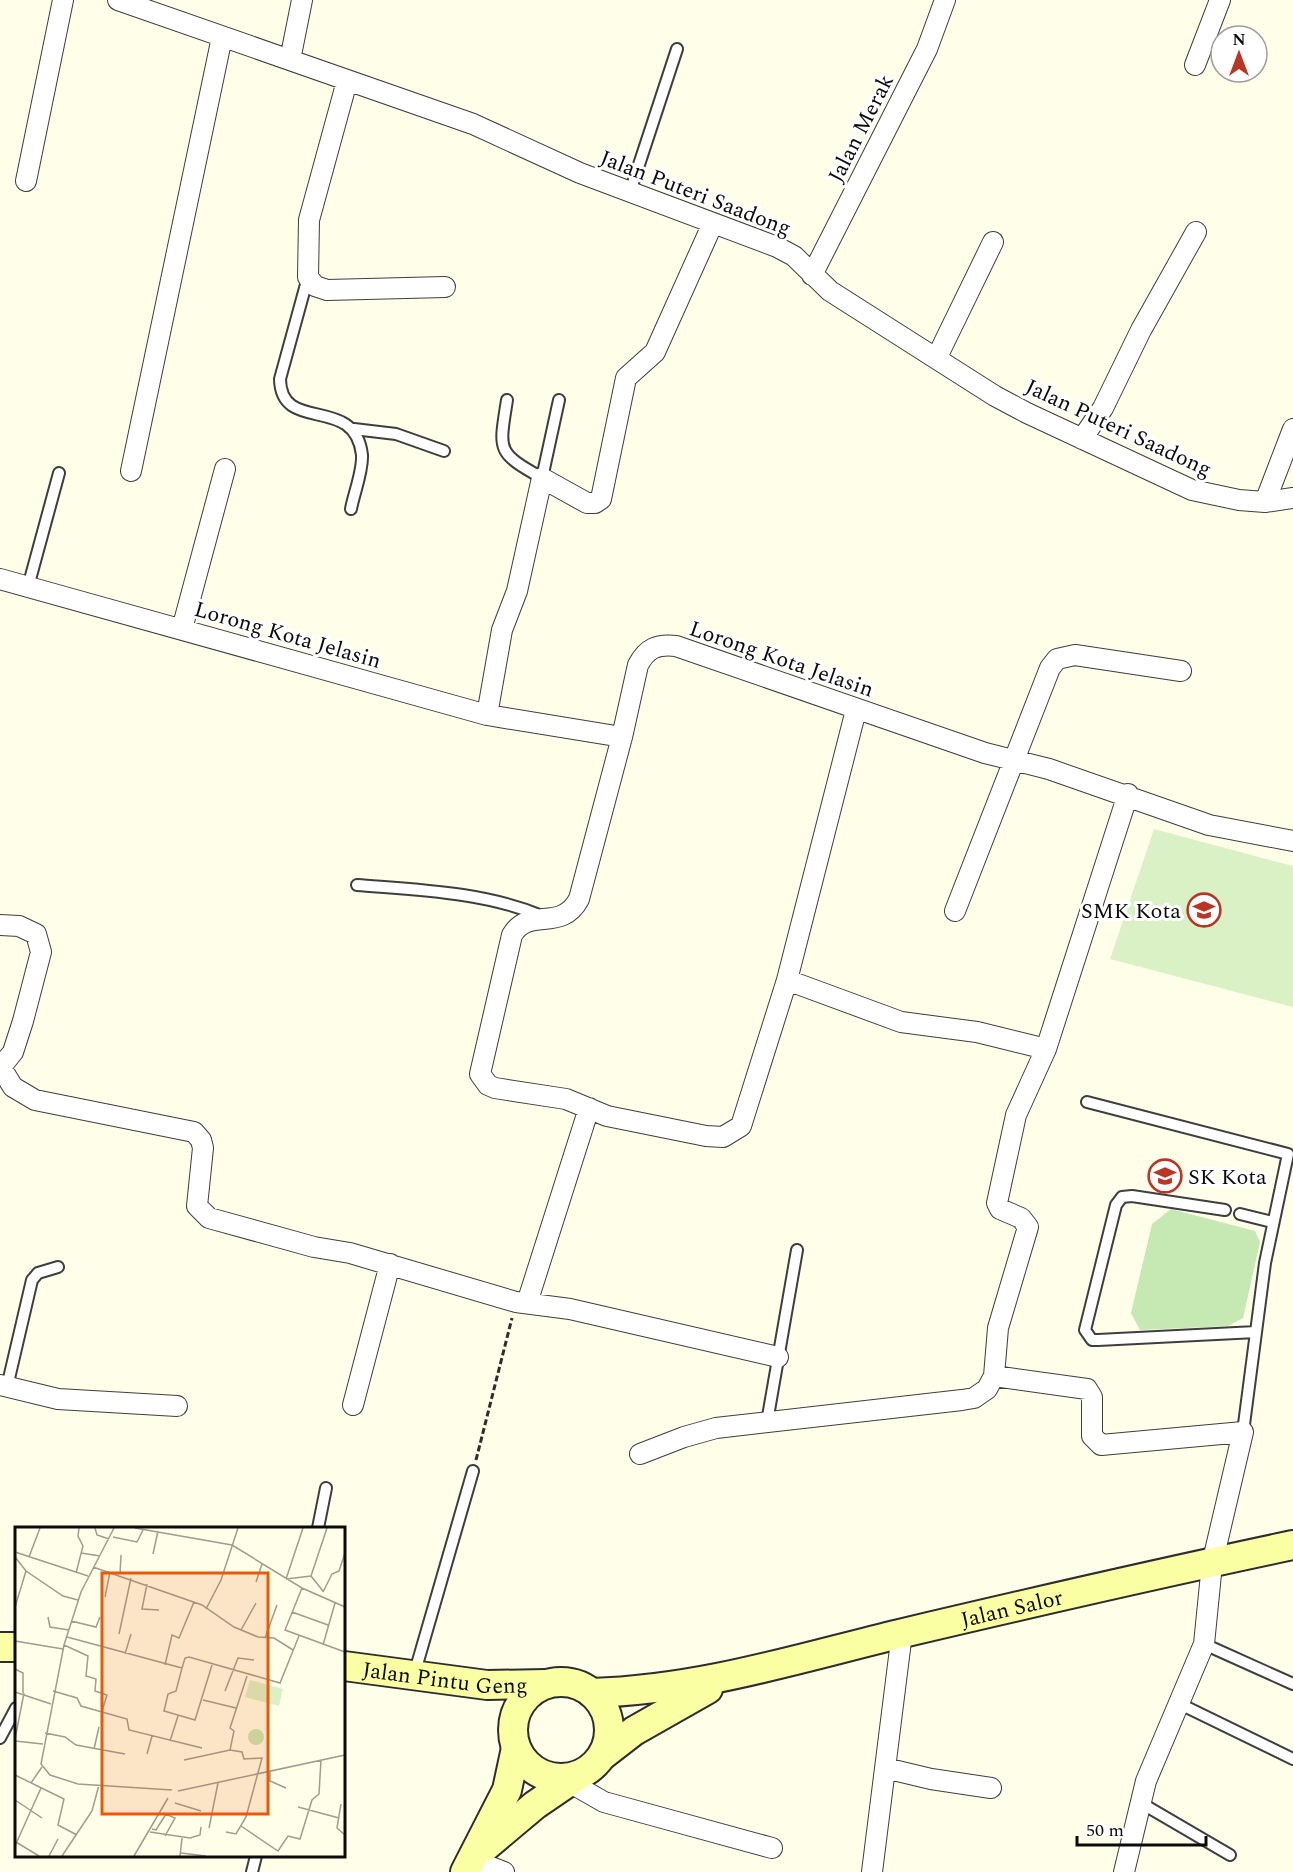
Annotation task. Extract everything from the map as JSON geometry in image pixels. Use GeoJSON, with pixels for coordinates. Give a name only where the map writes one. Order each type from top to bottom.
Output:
{"type":"FeatureCollection","features":[{"type":"Feature","properties":{"kind":"main road","name":"Jalan Salor"},"geometry":{"type":"LineString","coordinates":[[592,1693],[666,1688],[731,1677],[902,1633],[1212,1564],[1291,1543]]}},
{"type":"Feature","properties":{"kind":"main road","name":"Jalan Pintu Geng"},"geometry":{"type":"LineString","coordinates":[[345,1666],[450,1682],[498,1686],[546,1684]]}},
{"type":"Feature","properties":{"kind":"main road","name":"Jalan Salor"},"geometry":{"type":"LineString","coordinates":[[603,1755],[634,1731],[731,1677]]}},
{"type":"Feature","properties":{"kind":"main road"},"geometry":{"type":"LineString","coordinates":[[450,1682],[514,1717]]}},
{"type":"Feature","properties":{"kind":"main road"},"geometry":{"type":"LineString","coordinates":[[471,1862],[535,1805],[593,1767],[603,1755],[608,1742],[608,1715],[592,1693],[578,1685],[562,1682],[546,1684],[532,1691],[521,1703],[514,1717],[513,1733],[516,1748],[524,1761],[536,1771],[550,1777],[575,1778]]}},
{"type":"Feature","properties":{"kind":"main road"},"geometry":{"type":"LineString","coordinates":[[471,1862],[507,1790],[516,1748]]}},
{"type":"Feature","properties":{"kind":"street"},"geometry":{"type":"LineString","coordinates":[[26,181],[63,0]]}},
{"type":"Feature","properties":{"kind":"street","name":"Jalan Puteri Saadong"},"geometry":{"type":"LineString","coordinates":[[117,0],[141,3],[222,37],[473,124],[630,192],[777,247],[794,256],[830,291],[995,396],[1192,490],[1216,497],[1265,502],[1293,498]]}},
{"type":"Feature","properties":{"kind":"street"},"geometry":{"type":"LineString","coordinates":[[290,60],[302,0]]}},
{"type":"Feature","properties":{"kind":"street","name":"Jalan Merak"},"geometry":{"type":"LineString","coordinates":[[812,275],[927,49],[945,0]]}},
{"type":"Feature","properties":{"kind":"street"},"geometry":{"type":"LineString","coordinates":[[1195,65],[1220,0]]}},
{"type":"Feature","properties":{"kind":"street"},"geometry":{"type":"LineString","coordinates":[[131,471],[222,37]]}},
{"type":"Feature","properties":{"kind":"street"},"geometry":{"type":"LineString","coordinates":[[347,81],[309,220],[308,277],[315,286],[327,290],[445,287]]}},
{"type":"Feature","properties":{"kind":"street"},"geometry":{"type":"LineString","coordinates":[[488,715],[502,630],[517,591],[542,478],[587,503],[595,503],[601,499],[626,378],[656,352],[712,223]]}},
{"type":"Feature","properties":{"kind":"street"},"geometry":{"type":"LineString","coordinates":[[1082,439],[1103,408],[1141,330],[1197,232]]}},
{"type":"Feature","properties":{"kind":"street"},"geometry":{"type":"LineString","coordinates":[[937,357],[993,242]]}},
{"type":"Feature","properties":{"kind":"street"},"geometry":{"type":"LineString","coordinates":[[1265,502],[1293,429]]}},
{"type":"Feature","properties":{"kind":"street"},"geometry":{"type":"LineString","coordinates":[[182,629],[225,469]]}},
{"type":"Feature","properties":{"kind":"street","name":"Lorong Kota Jelasin"},"geometry":{"type":"LineString","coordinates":[[0,579],[488,715],[622,737],[638,665],[644,654],[652,647],[676,646],[856,710],[1128,794],[1209,825],[1293,841]]}},
{"type":"Feature","properties":{"kind":"street"},"geometry":{"type":"LineString","coordinates":[[955,911],[1050,668],[1057,659],[1076,655],[1181,671]]}},
{"type":"Feature","properties":{"kind":"street"},"geometry":{"type":"LineString","coordinates":[[622,737],[579,900],[568,915],[528,921],[518,926],[513,935],[480,1074],[488,1085],[495,1088],[566,1099],[607,1116],[706,1136],[723,1137],[733,1133],[741,1126],[787,980],[856,710]]}},
{"type":"Feature","properties":{"kind":"street"},"geometry":{"type":"LineString","coordinates":[[640,1455],[684,1437],[716,1428],[821,1418],[905,1405],[974,1398],[987,1389],[994,1376],[998,1328],[1028,1227],[1022,1218],[1000,1209],[997,1198],[1016,1115],[1046,1048],[1128,794]]}},
{"type":"Feature","properties":{"kind":"street"},"geometry":{"type":"LineString","coordinates":[[0,925],[30,929],[36,934],[41,952],[13,1052],[1,1067],[13,1087],[35,1100],[194,1132],[201,1140],[203,1148],[197,1206],[209,1218],[314,1247],[350,1253],[522,1303],[570,1309],[778,1357]]}},
{"type":"Feature","properties":{"kind":"street"},"geometry":{"type":"LineString","coordinates":[[787,980],[901,1022],[977,1032],[1046,1048]]}},
{"type":"Feature","properties":{"kind":"street"},"geometry":{"type":"LineString","coordinates":[[522,1303],[589,1108]]}},
{"type":"Feature","properties":{"kind":"street"},"geometry":{"type":"LineString","coordinates":[[353,1404],[390,1264]]}},
{"type":"Feature","properties":{"kind":"street"},"geometry":{"type":"LineString","coordinates":[[994,1376],[1086,1389],[1092,1396],[1092,1436],[1101,1445],[1243,1432],[1212,1564],[1204,1644],[1146,1781],[1124,1872]]}},
{"type":"Feature","properties":{"kind":"street"},"geometry":{"type":"LineString","coordinates":[[3,1386],[58,1399],[177,1406]]}},
{"type":"Feature","properties":{"kind":"street"},"geometry":{"type":"LineString","coordinates":[[872,1872],[902,1633]]}},
{"type":"Feature","properties":{"kind":"street"},"geometry":{"type":"LineString","coordinates":[[885,1768],[931,1779],[991,1788]]}},
{"type":"Feature","properties":{"kind":"street"},"geometry":{"type":"LineString","coordinates":[[575,1778],[604,1802],[772,1848]]}},
{"type":"Feature","properties":{"kind":"street"},"geometry":{"type":"LineString","coordinates":[[471,1862],[501,1871]]}},
{"type":"Feature","properties":{"kind":"lane"},"geometry":{"type":"LineString","coordinates":[[630,192],[677,49]]}},
{"type":"Feature","properties":{"kind":"lane"},"geometry":{"type":"LineString","coordinates":[[308,277],[280,379],[280,390],[294,407],[344,421],[354,429],[396,434],[444,451]]}},
{"type":"Feature","properties":{"kind":"lane"},"geometry":{"type":"LineString","coordinates":[[507,400],[501,443],[506,455],[542,478],[559,400]]}},
{"type":"Feature","properties":{"kind":"lane"},"geometry":{"type":"LineString","coordinates":[[351,509],[362,458],[354,429]]}},
{"type":"Feature","properties":{"kind":"lane"},"geometry":{"type":"LineString","coordinates":[[28,588],[59,472]]}},
{"type":"Feature","properties":{"kind":"lane"},"geometry":{"type":"LineString","coordinates":[[357,885],[436,891],[517,906],[549,919]]}},
{"type":"Feature","properties":{"kind":"lane"},"geometry":{"type":"LineString","coordinates":[[1087,1102],[1288,1154],[1272,1222],[1243,1432]]}},
{"type":"Feature","properties":{"kind":"lane"},"geometry":{"type":"LineString","coordinates":[[1226,1210],[1132,1196],[1122,1197],[1116,1205],[1085,1330],[1092,1340],[1256,1332]]}},
{"type":"Feature","properties":{"kind":"lane"},"geometry":{"type":"LineString","coordinates":[[1240,1214],[1272,1222]]}},
{"type":"Feature","properties":{"kind":"lane"},"geometry":{"type":"LineString","coordinates":[[767,1422],[797,1250]]}},
{"type":"Feature","properties":{"kind":"lane"},"geometry":{"type":"LineString","coordinates":[[3,1386],[32,1280],[38,1272],[58,1267]]}},
{"type":"Feature","properties":{"kind":"lane"},"geometry":{"type":"LineString","coordinates":[[414,1676],[473,1471]]}},
{"type":"Feature","properties":{"kind":"lane"},"geometry":{"type":"LineString","coordinates":[[318,1527],[326,1488]]}},
{"type":"Feature","properties":{"kind":"lane"},"geometry":{"type":"LineString","coordinates":[[1204,1644],[1293,1684]]}},
{"type":"Feature","properties":{"kind":"lane"},"geometry":{"type":"LineString","coordinates":[[1178,1703],[1293,1759]]}},
{"type":"Feature","properties":{"kind":"lane"},"geometry":{"type":"LineString","coordinates":[[0,1738],[15,1710]]}},
{"type":"Feature","properties":{"kind":"lane"},"geometry":{"type":"LineString","coordinates":[[1141,1803],[1230,1855]]}},
{"type":"Feature","properties":{"kind":"lane"},"geometry":{"type":"LineString","coordinates":[[252,1872],[256,1857]]}},
{"type":"Feature","properties":{"kind":"path"},"geometry":{"type":"LineString","coordinates":[[473,1471],[522,1303]]}},
{"type":"Feature","properties":{"kind":"green space","name":"SMK Kota"},"geometry":{"type":"Polygon","coordinates":[[[1154,829],[1293,866],[1293,1007],[1110,959],[1154,829]]]}},
{"type":"Feature","properties":{"kind":"green space"},"geometry":{"type":"Polygon","coordinates":[[[1171,1209],[1255,1231],[1260,1242],[1243,1318],[1228,1326],[1140,1330],[1131,1313],[1152,1224],[1171,1209]]]}},
{"type":"Feature","properties":{"kind":"place","name":"SMK Kota"},"geometry":{"type":"Point","coordinates":[1204,910]}},
{"type":"Feature","properties":{"kind":"place","name":"SK Kota"},"geometry":{"type":"Point","coordinates":[1165,1176]}}]}
